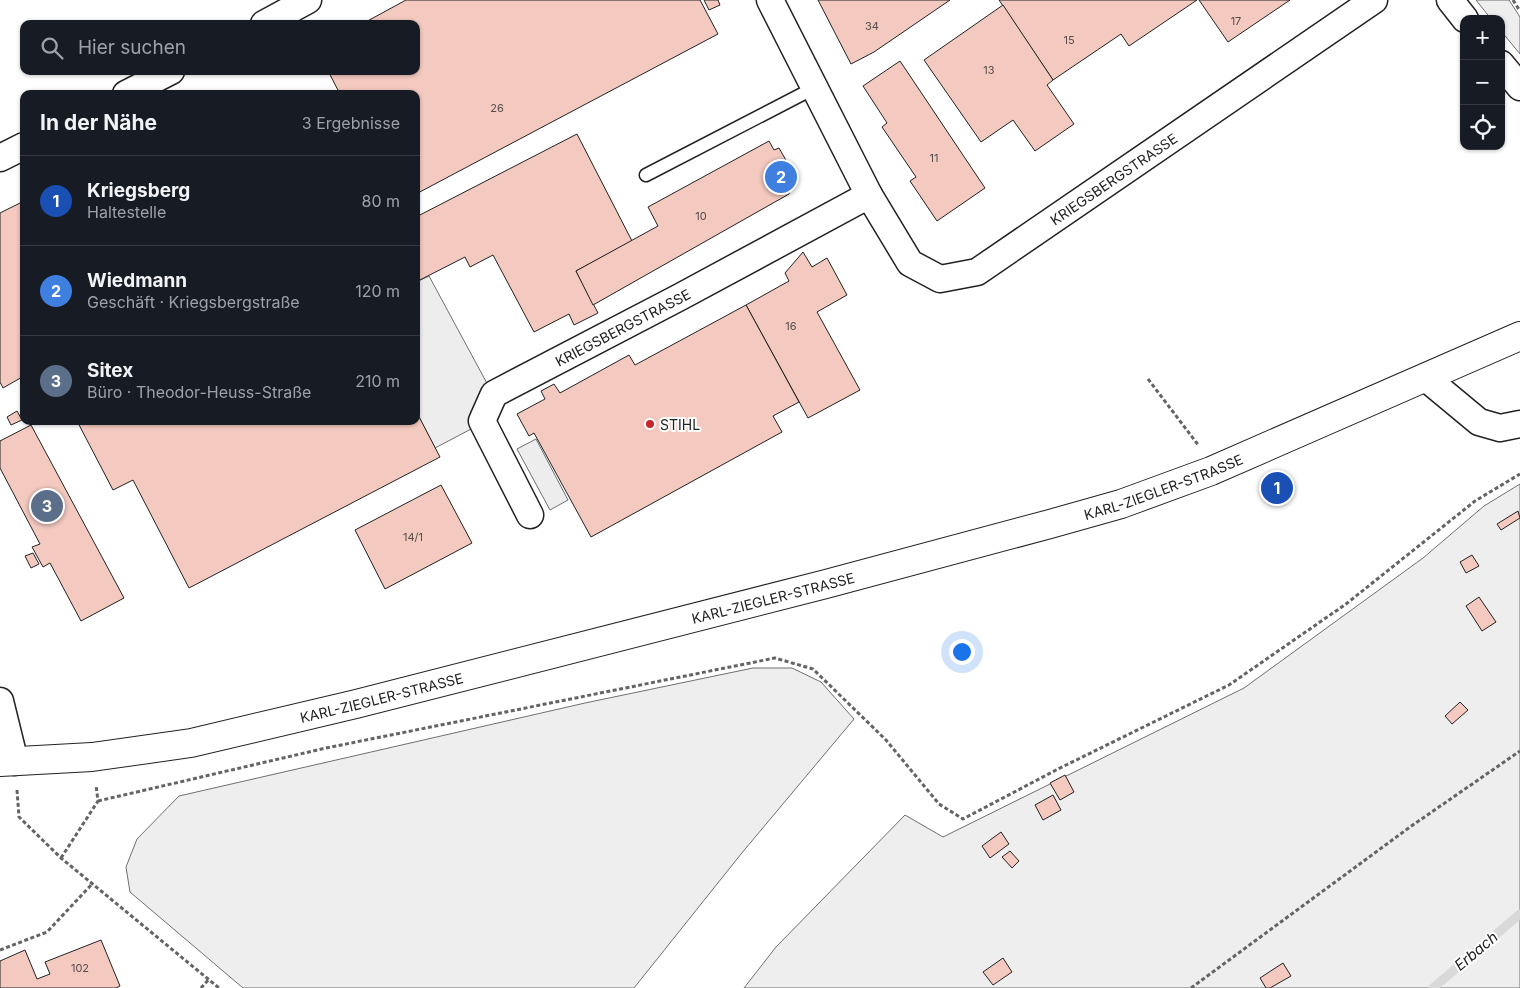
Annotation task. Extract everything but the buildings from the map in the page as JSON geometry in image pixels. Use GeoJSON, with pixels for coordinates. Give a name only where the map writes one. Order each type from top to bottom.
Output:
{"type":"FeatureCollection","features":[{"type":"Feature","properties":{"kind":"street"},"geometry":{"type":"LineString","coordinates":[[271,20],[308,0]]}},
{"type":"Feature","properties":{"kind":"street","name":"KRIEGSBERGSTRASSE"},"geometry":{"type":"LineString","coordinates":[[770,0],[816,87],[869,195],[910,263],[940,279],[977,272],[1374,0]]}},
{"type":"Feature","properties":{"kind":"street"},"geometry":{"type":"LineString","coordinates":[[1450,0],[1462,15]]}},
{"type":"Feature","properties":{"kind":"street"},"geometry":{"type":"LineString","coordinates":[[1505,69],[1520,87]]}},
{"type":"Feature","properties":{"kind":"street"},"geometry":{"type":"LineString","coordinates":[[134,90],[162,75]]}},
{"type":"Feature","properties":{"kind":"street"},"geometry":{"type":"LineString","coordinates":[[0,158],[20,148]]}},
{"type":"Feature","properties":{"kind":"street","name":"KRIEGSBERGSTRASSE"},"geometry":{"type":"LineString","coordinates":[[530,515],[482,421],[494,394],[680,297],[869,195]]}},
{"type":"Feature","properties":{"kind":"street","name":"KARL-ZIEGLER-STRASSE"},"geometry":{"type":"LineString","coordinates":[[7,762],[92,757],[191,743],[356,704],[1041,527],[1121,504],[1210,471],[1520,336]]}},
{"type":"Feature","properties":{"kind":"street"},"geometry":{"type":"LineString","coordinates":[[1426,378],[1479,422],[1500,428],[1520,424]]}},
{"type":"Feature","properties":{"kind":"street"},"geometry":{"type":"LineString","coordinates":[[0,701],[7,762]]}},
{"type":"Feature","properties":{"kind":"lane"},"geometry":{"type":"LineString","coordinates":[[646,175],[816,87]]}},
{"type":"Feature","properties":{"kind":"path"},"geometry":{"type":"LineString","coordinates":[[1513,0],[1520,11]]}},
{"type":"Feature","properties":{"kind":"path"},"geometry":{"type":"LineString","coordinates":[[1148,379],[1199,446],[1210,471]]}},
{"type":"Feature","properties":{"kind":"path"},"geometry":{"type":"LineString","coordinates":[[61,858],[98,801],[326,748],[775,658],[813,669],[886,740],[939,804],[963,819],[1058,768],[1229,684],[1346,604],[1475,501],[1520,474]]}},
{"type":"Feature","properties":{"kind":"path"},"geometry":{"type":"LineString","coordinates":[[1191,988],[1410,827],[1520,750]]}},
{"type":"Feature","properties":{"kind":"path"},"geometry":{"type":"LineString","coordinates":[[7,762],[20,817],[61,858],[220,988]]}},
{"type":"Feature","properties":{"kind":"path"},"geometry":{"type":"LineString","coordinates":[[0,950],[47,932],[93,883]]}},
{"type":"Feature","properties":{"kind":"path"},"geometry":{"type":"LineString","coordinates":[[201,988],[209,979]]}},
{"type":"Feature","properties":{"kind":"shaded area"},"geometry":{"type":"Polygon","coordinates":[[[1476,0],[1509,0],[1520,17],[1520,54],[1505,36],[1505,15],[1488,15],[1476,0]]]}},
{"type":"Feature","properties":{"kind":"shaded area"},"geometry":{"type":"Polygon","coordinates":[[[429,276],[489,387],[475,427],[435,448],[420,419],[420,280],[429,276]]]}},
{"type":"Feature","properties":{"kind":"shaded area"},"geometry":{"type":"Polygon","coordinates":[[[536,439],[568,500],[550,510],[517,449],[536,439]]]}},
{"type":"Feature","properties":{"kind":"shaded area"},"geometry":{"type":"Polygon","coordinates":[[[1520,484],[1520,988],[744,988],[776,947],[905,815],[943,837],[1244,688],[1423,558],[1484,506],[1520,484]]]}},
{"type":"Feature","properties":{"kind":"shaded area"},"geometry":{"type":"Polygon","coordinates":[[[753,668],[792,668],[821,682],[854,719],[741,854],[634,988],[243,988],[130,892],[126,867],[137,839],[179,796],[585,703],[753,668]]]}},
{"type":"Feature","properties":{"kind":"waterway","name":"Erbach"},"geometry":{"type":"LineString","coordinates":[[1433,988],[1520,914]]}},
{"type":"Feature","properties":{"kind":"place","name":"Wiedmann"},"geometry":{"type":"Point","coordinates":[781,177]}},
{"type":"Feature","properties":{"kind":"place","name":"STIHL"},"geometry":{"type":"Point","coordinates":[650,424]}},
{"type":"Feature","properties":{"kind":"place","name":"Kriegsberg"},"geometry":{"type":"Point","coordinates":[1277,488]}},
{"type":"Feature","properties":{"kind":"place","name":"Sitex"},"geometry":{"type":"Point","coordinates":[47,506]}}]}
